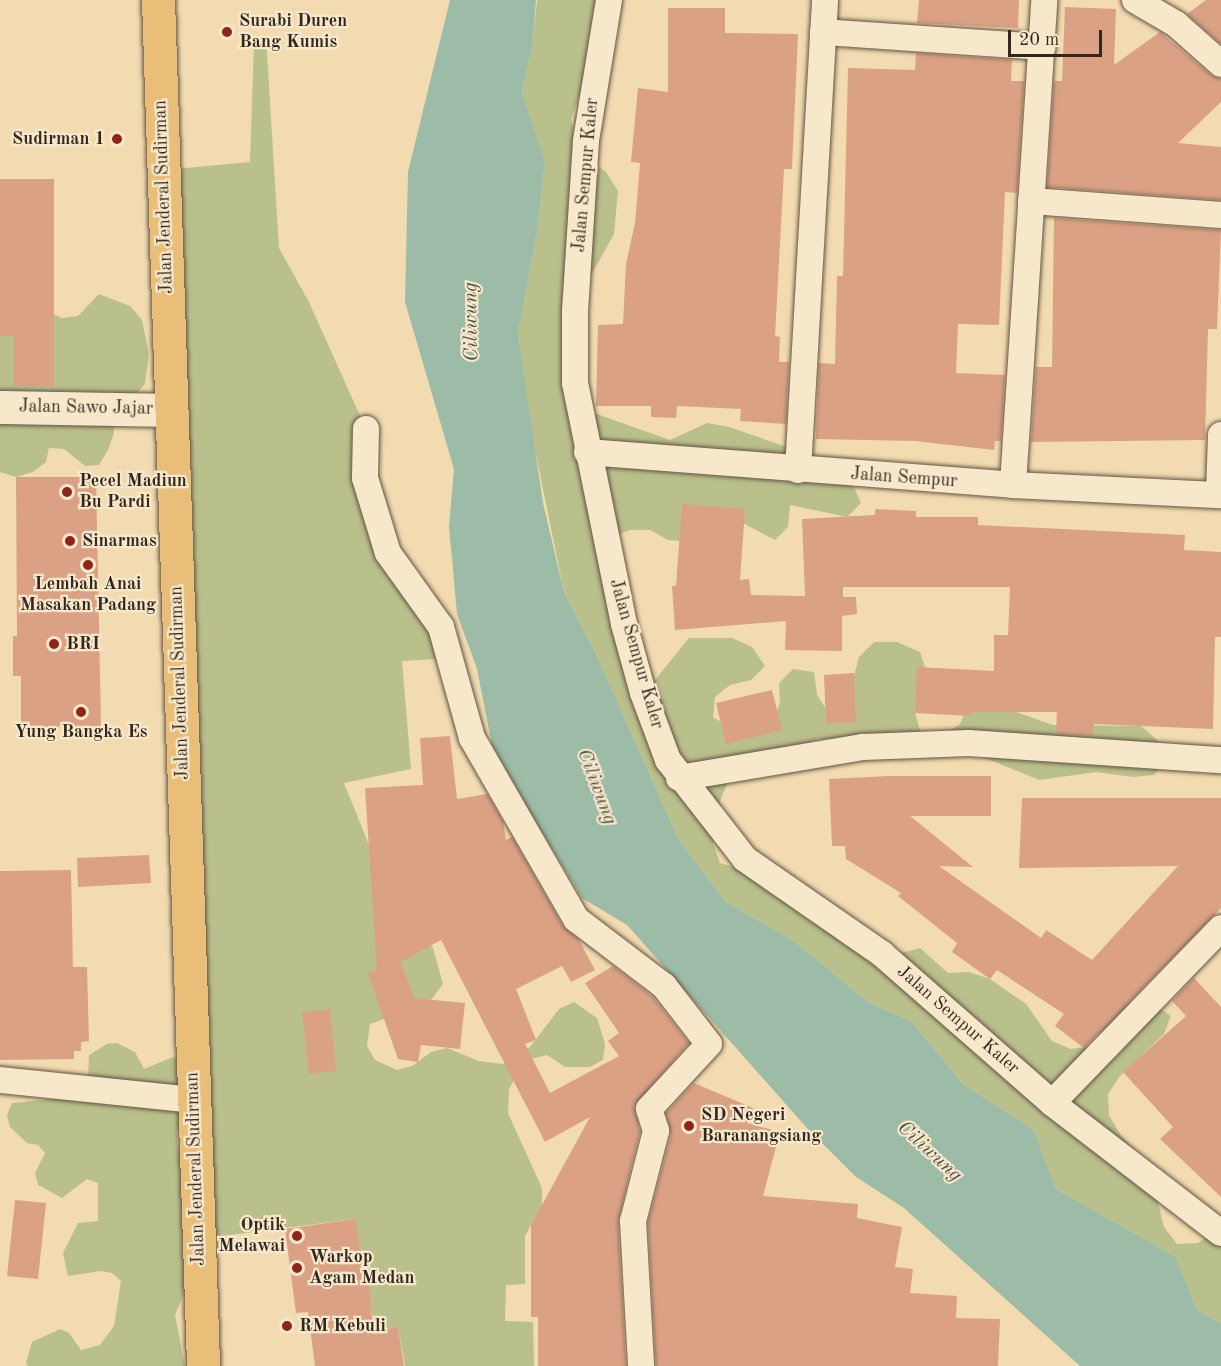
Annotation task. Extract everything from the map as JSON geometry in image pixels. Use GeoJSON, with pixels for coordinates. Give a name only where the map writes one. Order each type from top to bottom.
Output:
{"type":"FeatureCollection","features":[{"type":"Feature","properties":{"kind":"main road","name":"Jalan Jenderal Sudirman"},"geometry":{"type":"LineString","coordinates":[[158,0],[203,1366]]}},
{"type":"Feature","properties":{"kind":"street","name":"Jalan Sempur Kaler"},"geometry":{"type":"LineString","coordinates":[[609,0],[586,141],[575,311],[575,383],[587,452],[643,693],[668,760],[745,859],[882,954],[1052,1103],[1221,1233]]}},
{"type":"Feature","properties":{"kind":"street"},"geometry":{"type":"LineString","coordinates":[[798,470],[825,0]]}},
{"type":"Feature","properties":{"kind":"street"},"geometry":{"type":"LineString","coordinates":[[1013,485],[1044,0]]}},
{"type":"Feature","properties":{"kind":"street"},"geometry":{"type":"LineString","coordinates":[[1135,0],[1176,24],[1221,64]]}},
{"type":"Feature","properties":{"kind":"street"},"geometry":{"type":"LineString","coordinates":[[823,32],[1041,47]]}},
{"type":"Feature","properties":{"kind":"street"},"geometry":{"type":"LineString","coordinates":[[1031,201],[1221,215]]}},
{"type":"Feature","properties":{"kind":"street","name":"Jalan Sawo Jajar"},"geometry":{"type":"LineString","coordinates":[[0,407],[171,410]]}},
{"type":"Feature","properties":{"kind":"street"},"geometry":{"type":"LineString","coordinates":[[366,429],[365,478],[388,553],[441,627],[472,738],[576,919],[664,986],[710,1044],[649,1109],[656,1131],[633,1221],[641,1366]]}},
{"type":"Feature","properties":{"kind":"street"},"geometry":{"type":"LineString","coordinates":[[1220,495],[1221,435]]}},
{"type":"Feature","properties":{"kind":"street","name":"Jalan Sempur"},"geometry":{"type":"LineString","coordinates":[[587,452],[1013,485],[1220,495]]}},
{"type":"Feature","properties":{"kind":"street"},"geometry":{"type":"LineString","coordinates":[[680,778],[863,747],[969,743],[1221,760]]}},
{"type":"Feature","properties":{"kind":"street"},"geometry":{"type":"LineString","coordinates":[[1052,1103],[1221,928]]}},
{"type":"Feature","properties":{"kind":"street"},"geometry":{"type":"LineString","coordinates":[[0,1080],[194,1100]]}},
{"type":"Feature","properties":{"kind":"green space"},"geometry":{"type":"Polygon","coordinates":[[[537,0],[614,0],[571,119],[575,141],[588,159],[606,172],[618,191],[614,234],[583,290],[574,333],[591,412],[670,440],[707,423],[729,427],[813,456],[833,467],[852,483],[861,503],[847,517],[790,505],[788,527],[775,540],[739,521],[687,542],[668,540],[650,530],[631,530],[612,536],[651,685],[689,638],[732,638],[752,647],[765,666],[751,680],[730,685],[715,697],[713,718],[733,727],[773,721],[780,703],[779,683],[793,669],[814,672],[817,695],[829,713],[854,676],[859,657],[874,642],[897,642],[920,652],[927,673],[915,713],[921,733],[944,734],[960,724],[968,706],[1010,710],[1053,725],[1141,726],[1158,741],[1167,760],[1154,775],[1133,777],[1096,772],[1039,780],[968,751],[889,760],[871,756],[837,739],[817,739],[728,782],[712,820],[713,843],[720,863],[740,869],[898,954],[920,948],[948,973],[969,972],[990,979],[1026,1004],[1052,1041],[1071,1049],[1092,1046],[1113,1013],[1130,1002],[1152,1003],[1171,1016],[1164,1034],[1120,1076],[1108,1094],[1109,1115],[1120,1134],[1149,1165],[1164,1227],[1177,1244],[1198,1243],[1221,1228],[1221,1323],[1197,1310],[1176,1257],[1056,1189],[1034,1130],[963,1084],[912,1022],[868,1002],[794,941],[726,902],[679,840],[597,656],[564,592],[531,430],[518,334],[538,226],[545,160],[522,92],[533,42],[537,0]]]}},
{"type":"Feature","properties":{"kind":"green space"},"geometry":{"type":"Polygon","coordinates":[[[266,37],[279,248],[309,302],[366,429],[365,476],[449,658],[402,661],[411,769],[344,783],[390,897],[433,948],[443,984],[428,1004],[370,1024],[367,1046],[375,1060],[397,1070],[412,1066],[431,1052],[447,1048],[479,1061],[503,1064],[530,1047],[559,1009],[574,1002],[597,1018],[605,1044],[603,1060],[590,1067],[565,1067],[547,1055],[526,1060],[509,1089],[508,1113],[542,1188],[542,1205],[525,1236],[525,1284],[506,1285],[505,1321],[533,1322],[534,1366],[405,1366],[398,1327],[375,1330],[354,1219],[207,1238],[175,1315],[185,1366],[28,1366],[26,1363],[32,1342],[60,1329],[69,1333],[81,1350],[100,1345],[114,1326],[121,1281],[112,1273],[101,1271],[68,1276],[63,1253],[78,1223],[98,1221],[98,1183],[87,1179],[62,1198],[38,1185],[35,1173],[45,1153],[38,1145],[27,1143],[10,1127],[7,1115],[12,1103],[54,1099],[88,1078],[89,1055],[107,1044],[117,1043],[135,1052],[144,1069],[173,1057],[182,1062],[175,169],[250,162],[254,42],[266,37]],[[194,1118],[176,1131],[179,1152],[185,1160],[194,1118]]]}},
{"type":"Feature","properties":{"kind":"green space"},"geometry":{"type":"Polygon","coordinates":[[[99,294],[130,306],[142,320],[149,354],[145,384],[113,418],[114,433],[99,465],[85,466],[64,449],[49,448],[46,462],[33,472],[16,477],[0,472],[0,328],[47,311],[62,318],[78,316],[99,294]]]}},
{"type":"Feature","properties":{"kind":"water","name":"Ciliwung"},"geometry":{"type":"Polygon","coordinates":[[[450,0],[536,0],[533,42],[522,92],[545,160],[538,226],[518,334],[543,503],[564,592],[597,656],[679,840],[726,902],[794,941],[868,1002],[912,1022],[963,1084],[1034,1130],[1056,1189],[1176,1257],[1197,1310],[1221,1323],[1221,1366],[1080,1366],[904,1208],[856,1177],[807,1128],[627,925],[582,898],[526,806],[492,745],[477,669],[457,614],[449,526],[454,469],[405,302],[408,172],[450,0]]]}},
{"type":"Feature","properties":{"kind":"building"},"geometry":{"type":"Polygon","coordinates":[[[919,0],[1019,0],[1018,28],[917,23],[919,0]]]}},
{"type":"Feature","properties":{"kind":"building"},"geometry":{"type":"Polygon","coordinates":[[[1206,0],[1221,0],[1221,44],[1187,14],[1206,0]]]}},
{"type":"Feature","properties":{"kind":"building"},"geometry":{"type":"Polygon","coordinates":[[[1065,7],[1116,9],[1114,65],[1160,32],[1211,75],[1221,79],[1221,102],[1178,143],[1221,147],[1221,200],[1047,187],[1054,81],[1062,81],[1065,7]]]}},
{"type":"Feature","properties":{"kind":"building"},"geometry":{"type":"Polygon","coordinates":[[[668,8],[725,8],[725,33],[798,34],[792,169],[784,169],[775,336],[780,337],[779,362],[789,362],[786,424],[740,421],[741,409],[677,406],[676,418],[651,417],[651,406],[596,406],[598,325],[623,324],[626,264],[635,223],[640,163],[631,162],[638,88],[668,92],[668,8]]]}},
{"type":"Feature","properties":{"kind":"building"},"geometry":{"type":"Polygon","coordinates":[[[916,53],[1012,60],[1011,81],[1024,81],[1017,193],[1005,192],[999,325],[958,324],[956,373],[1005,375],[1001,441],[995,441],[994,450],[915,441],[816,439],[819,363],[835,364],[837,276],[843,276],[848,68],[915,70],[916,53]]]}},
{"type":"Feature","properties":{"kind":"building"},"geometry":{"type":"Polygon","coordinates":[[[0,179],[54,179],[54,386],[14,386],[14,336],[0,336],[0,179]]]}},
{"type":"Feature","properties":{"kind":"building"},"geometry":{"type":"Polygon","coordinates":[[[1054,218],[1221,230],[1217,329],[1208,329],[1205,440],[1031,442],[1036,367],[1052,367],[1054,218]]]}},
{"type":"Feature","properties":{"kind":"building"},"geometry":{"type":"Polygon","coordinates":[[[16,477],[96,477],[101,726],[21,727],[21,676],[13,676],[13,636],[17,636],[16,477]]]}},
{"type":"Feature","properties":{"kind":"building"},"geometry":{"type":"Polygon","coordinates":[[[682,504],[745,509],[740,580],[749,579],[751,595],[805,596],[802,519],[875,515],[875,509],[916,511],[916,517],[978,517],[978,525],[1185,535],[1184,550],[1221,552],[1221,637],[1215,637],[1213,729],[1094,724],[1093,735],[1056,733],[1057,712],[971,712],[971,716],[915,713],[917,667],[994,671],[994,635],[1008,635],[1010,587],[843,587],[843,597],[856,597],[857,614],[842,616],[842,651],[785,650],[786,621],[675,630],[672,586],[676,586],[682,504]]]}},
{"type":"Feature","properties":{"kind":"building"},"geometry":{"type":"Polygon","coordinates":[[[854,673],[856,722],[826,724],[824,675],[854,673]]]}},
{"type":"Feature","properties":{"kind":"building"},"geometry":{"type":"Polygon","coordinates":[[[772,690],[782,730],[726,744],[716,703],[772,690]]]}},
{"type":"Feature","properties":{"kind":"building"},"geometry":{"type":"Polygon","coordinates":[[[450,736],[457,799],[487,794],[503,821],[506,840],[512,837],[563,926],[579,940],[595,970],[571,982],[562,966],[516,989],[536,1040],[525,1044],[550,1093],[619,1056],[608,1041],[619,1033],[585,983],[613,966],[653,997],[689,1043],[634,1106],[640,1131],[618,1221],[626,1366],[538,1366],[538,1317],[531,1317],[531,1225],[590,1117],[545,1142],[441,940],[401,962],[414,998],[465,1003],[460,1049],[421,1045],[418,1062],[398,1059],[368,973],[377,971],[365,788],[423,785],[420,738],[450,736]]]}},
{"type":"Feature","properties":{"kind":"building"},"geometry":{"type":"Polygon","coordinates":[[[889,776],[991,776],[991,816],[910,816],[973,867],[939,866],[1041,938],[1046,930],[1092,960],[1178,866],[1019,868],[1022,798],[1221,798],[1221,908],[1084,1048],[1055,1026],[1064,1014],[997,970],[990,979],[952,952],[957,943],[898,896],[901,893],[846,859],[845,846],[832,846],[829,779],[889,776]]]}},
{"type":"Feature","properties":{"kind":"building"},"geometry":{"type":"Polygon","coordinates":[[[149,855],[151,883],[78,887],[77,858],[149,855]]]}},
{"type":"Feature","properties":{"kind":"building"},"geometry":{"type":"Polygon","coordinates":[[[71,870],[73,967],[87,967],[89,1041],[81,1042],[81,1051],[74,1051],[74,1059],[0,1060],[0,871],[71,870]]]}},
{"type":"Feature","properties":{"kind":"building"},"geometry":{"type":"Polygon","coordinates":[[[1194,978],[1221,1007],[1221,1197],[1160,1139],[1173,1127],[1123,1072],[1186,1016],[1172,1001],[1194,978]]]}},
{"type":"Feature","properties":{"kind":"building"},"geometry":{"type":"Polygon","coordinates":[[[330,1009],[336,1071],[309,1074],[302,1012],[330,1009]]]}},
{"type":"Feature","properties":{"kind":"building"},"geometry":{"type":"Polygon","coordinates":[[[694,1083],[753,1108],[747,1123],[780,1132],[763,1196],[858,1204],[857,1218],[902,1227],[895,1267],[913,1269],[910,1293],[957,1296],[956,1318],[1000,1319],[998,1366],[656,1366],[648,1222],[671,1135],[666,1113],[694,1083]]]}},
{"type":"Feature","properties":{"kind":"building"},"geometry":{"type":"Polygon","coordinates":[[[15,1200],[46,1203],[38,1279],[7,1276],[15,1200]]]}},
{"type":"Feature","properties":{"kind":"building"},"geometry":{"type":"Polygon","coordinates":[[[355,1219],[366,1285],[369,1285],[373,1331],[398,1327],[404,1366],[315,1366],[308,1312],[296,1313],[285,1229],[355,1219]]]}},
{"type":"Feature","properties":{"kind":"place","name":"Surabi Duren Bang Kumis"},"geometry":{"type":"Point","coordinates":[227,32]}},
{"type":"Feature","properties":{"kind":"place","name":"Sudirman 1"},"geometry":{"type":"Point","coordinates":[117,139]}},
{"type":"Feature","properties":{"kind":"place","name":"Pecel Madiun Bu Pardi"},"geometry":{"type":"Point","coordinates":[67,492]}},
{"type":"Feature","properties":{"kind":"place","name":"Sinarmas"},"geometry":{"type":"Point","coordinates":[70,541]}},
{"type":"Feature","properties":{"kind":"place","name":"Lembah Anai Masakan Padang"},"geometry":{"type":"Point","coordinates":[88,565]}},
{"type":"Feature","properties":{"kind":"place","name":"BRI"},"geometry":{"type":"Point","coordinates":[54,644]}},
{"type":"Feature","properties":{"kind":"place","name":"Yung Bangka Es"},"geometry":{"type":"Point","coordinates":[81,712]}},
{"type":"Feature","properties":{"kind":"place","name":"SD Negeri Baranangsiang"},"geometry":{"type":"Point","coordinates":[689,1126]}},
{"type":"Feature","properties":{"kind":"place","name":"Optik Melawai"},"geometry":{"type":"Point","coordinates":[297,1236]}},
{"type":"Feature","properties":{"kind":"place","name":"Warkop Agam Medan"},"geometry":{"type":"Point","coordinates":[297,1268]}},
{"type":"Feature","properties":{"kind":"place","name":"RM Kebuli"},"geometry":{"type":"Point","coordinates":[287,1326]}}]}
